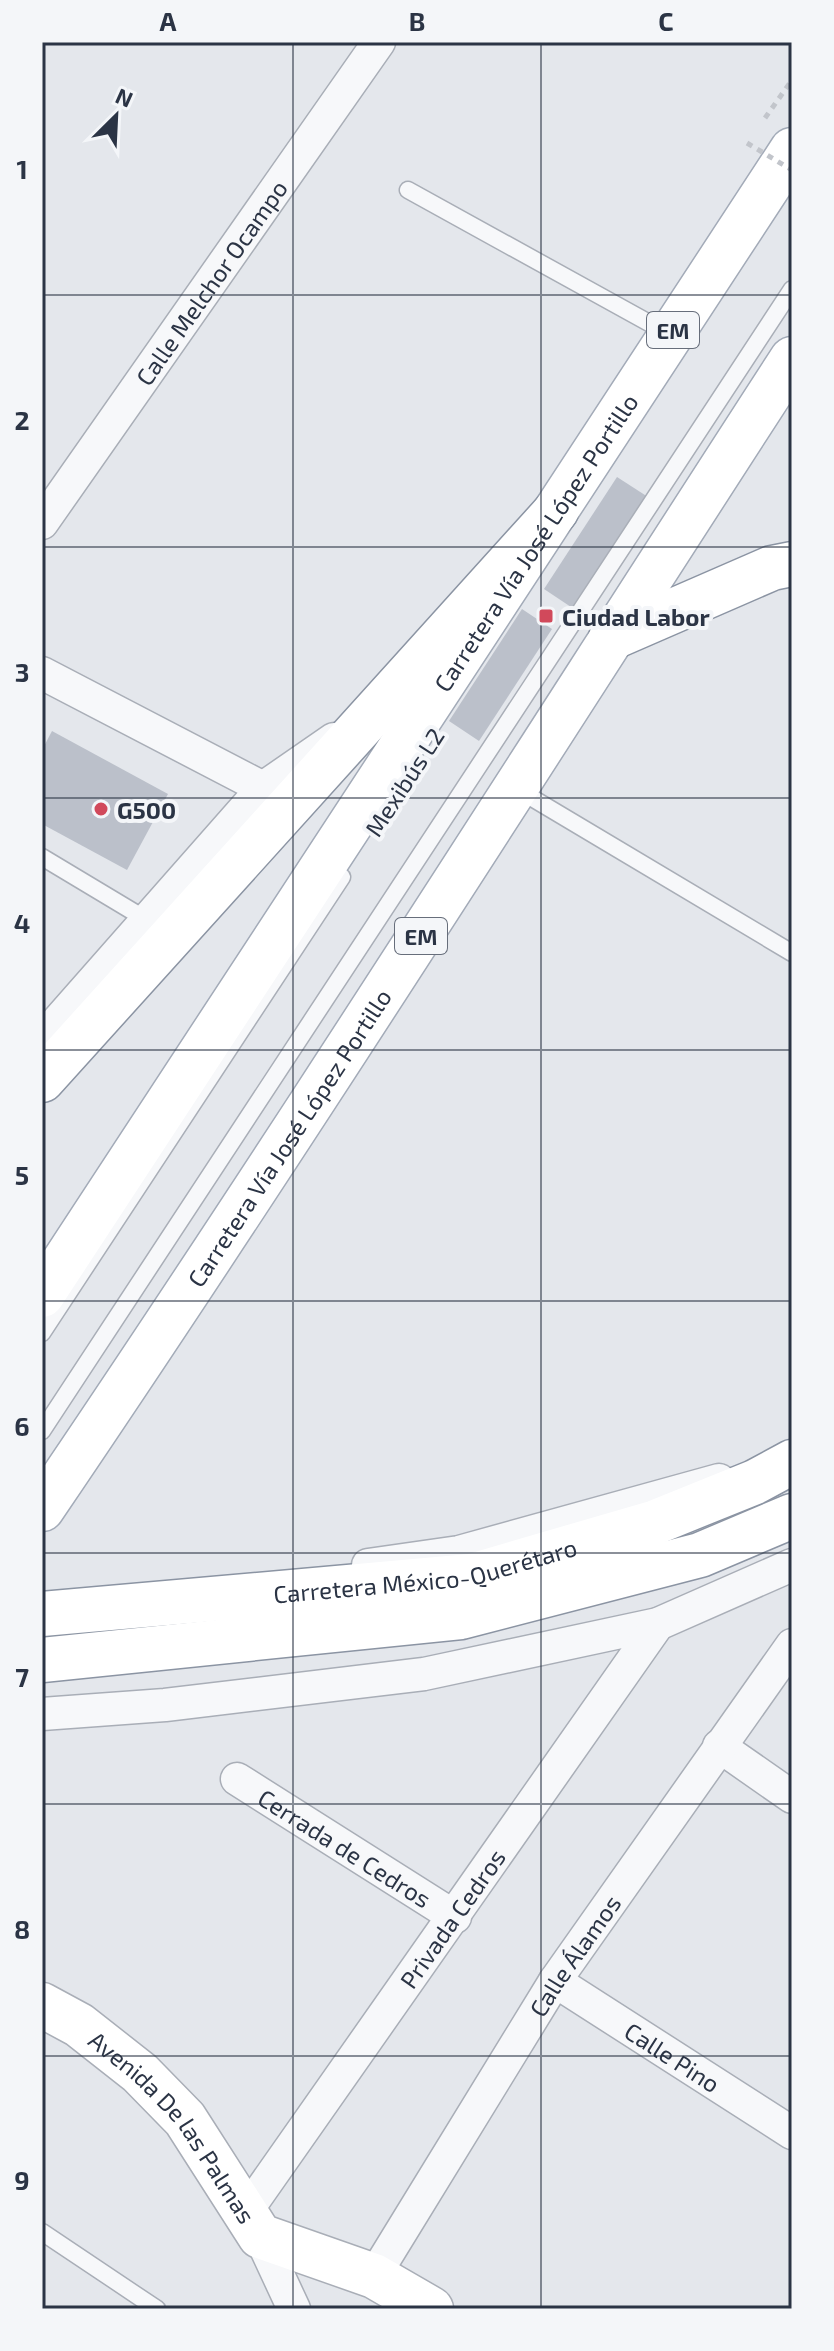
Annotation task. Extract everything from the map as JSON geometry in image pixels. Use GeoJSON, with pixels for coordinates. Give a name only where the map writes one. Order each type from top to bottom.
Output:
{"type":"FeatureCollection","features":[{"type":"Feature","properties":{"kind":"main road","name":"Carretera Vía José López Portillo"},"geometry":{"type":"LineString","coordinates":[[42,1295],[792,150]]}},
{"type":"Feature","properties":{"kind":"main road","name":"Carretera Vía José López Portillo"},"geometry":{"type":"LineString","coordinates":[[42,1509],[190,1290],[517,789],[792,359]]}},
{"type":"Feature","properties":{"kind":"main road"},"geometry":{"type":"LineString","coordinates":[[42,1080],[556,511]]}},
{"type":"Feature","properties":{"kind":"main road"},"geometry":{"type":"LineString","coordinates":[[611,638],[772,568],[792,564]]}},
{"type":"Feature","properties":{"kind":"main road","name":"Carretera México-Querétaro"},"geometry":{"type":"LineString","coordinates":[[42,1614],[471,1576],[656,1522],[755,1482],[792,1462]]}},
{"type":"Feature","properties":{"kind":"main road","name":"Carretera México-Querétaro"},"geometry":{"type":"LineString","coordinates":[[42,1660],[461,1617],[700,1555],[792,1516]]}},
{"type":"Feature","properties":{"kind":"main road","name":"Avenida De las Palmas"},"geometry":{"type":"LineString","coordinates":[[42,2005],[79,2025],[149,2082],[185,2119],[252,2224],[374,2276],[431,2309]]}},
{"type":"Feature","properties":{"kind":"street","name":"Calle Melchor Ocampo"},"geometry":{"type":"LineString","coordinates":[[42,523],[379,42]]}},
{"type":"Feature","properties":{"kind":"street"},"geometry":{"type":"LineString","coordinates":[[42,673],[263,788]]}},
{"type":"Feature","properties":{"kind":"street"},"geometry":{"type":"LineString","coordinates":[[42,1039],[263,788],[373,712]]}},
{"type":"Feature","properties":{"kind":"street"},"geometry":{"type":"LineString","coordinates":[[42,1607],[112,1603],[459,1552],[671,1491],[792,1462]]}},
{"type":"Feature","properties":{"kind":"street"},"geometry":{"type":"LineString","coordinates":[[42,1714],[165,1705],[424,1674],[658,1624],[792,1565]]}},
{"type":"Feature","properties":{"kind":"street","name":"Privada Cedros"},"geometry":{"type":"LineString","coordinates":[[252,2224],[455,1917],[658,1624]]}},
{"type":"Feature","properties":{"kind":"street","name":"Calle Álamos"},"geometry":{"type":"LineString","coordinates":[[374,2276],[555,1981],[792,1645]]}},
{"type":"Feature","properties":{"kind":"street"},"geometry":{"type":"LineString","coordinates":[[719,1746],[792,1797]]}},
{"type":"Feature","properties":{"kind":"street","name":"Cerrada de Cedros"},"geometry":{"type":"LineString","coordinates":[[237,1779],[455,1917]]}},
{"type":"Feature","properties":{"kind":"street","name":"Calle Pino"},"geometry":{"type":"LineString","coordinates":[[555,1981],[792,2133]]}},
{"type":"Feature","properties":{"kind":"street"},"geometry":{"type":"LineString","coordinates":[[252,2224],[294,2309]]}},
{"type":"Feature","properties":{"kind":"lane"},"geometry":{"type":"LineString","coordinates":[[408,190],[671,334]]}},
{"type":"Feature","properties":{"kind":"lane"},"geometry":{"type":"LineString","coordinates":[[42,1431],[792,289]]}},
{"type":"Feature","properties":{"kind":"lane"},"geometry":{"type":"LineString","coordinates":[[517,789],[792,953]]}},
{"type":"Feature","properties":{"kind":"lane"},"geometry":{"type":"LineString","coordinates":[[42,857],[147,920]]}},
{"type":"Feature","properties":{"kind":"lane"},"geometry":{"type":"LineString","coordinates":[[42,1333],[348,867]]}},
{"type":"Feature","properties":{"kind":"lane"},"geometry":{"type":"LineString","coordinates":[[42,2232],[157,2309]]}},
{"type":"Feature","properties":{"kind":"path"},"geometry":{"type":"LineString","coordinates":[[792,80],[747,143],[792,170]]}},
{"type":"Feature","properties":{"kind":"building"},"geometry":{"type":"Polygon","coordinates":[[[617,477],[648,497],[574,609],[544,589],[617,477]]]}},
{"type":"Feature","properties":{"kind":"building"},"geometry":{"type":"Polygon","coordinates":[[[522,609],[552,629],[479,741],[449,721],[522,609]]]}},
{"type":"Feature","properties":{"kind":"building","name":"G500"},"geometry":{"type":"Polygon","coordinates":[[[52,731],[168,794],[127,870],[42,824],[42,750],[52,731]]]}},
{"type":"Feature","properties":{"kind":"place","name":"Ciudad Labor"},"geometry":{"type":"Point","coordinates":[546,616]}},
{"type":"Feature","properties":{"kind":"place","name":"G500"},"geometry":{"type":"Point","coordinates":[101,809]}}]}
